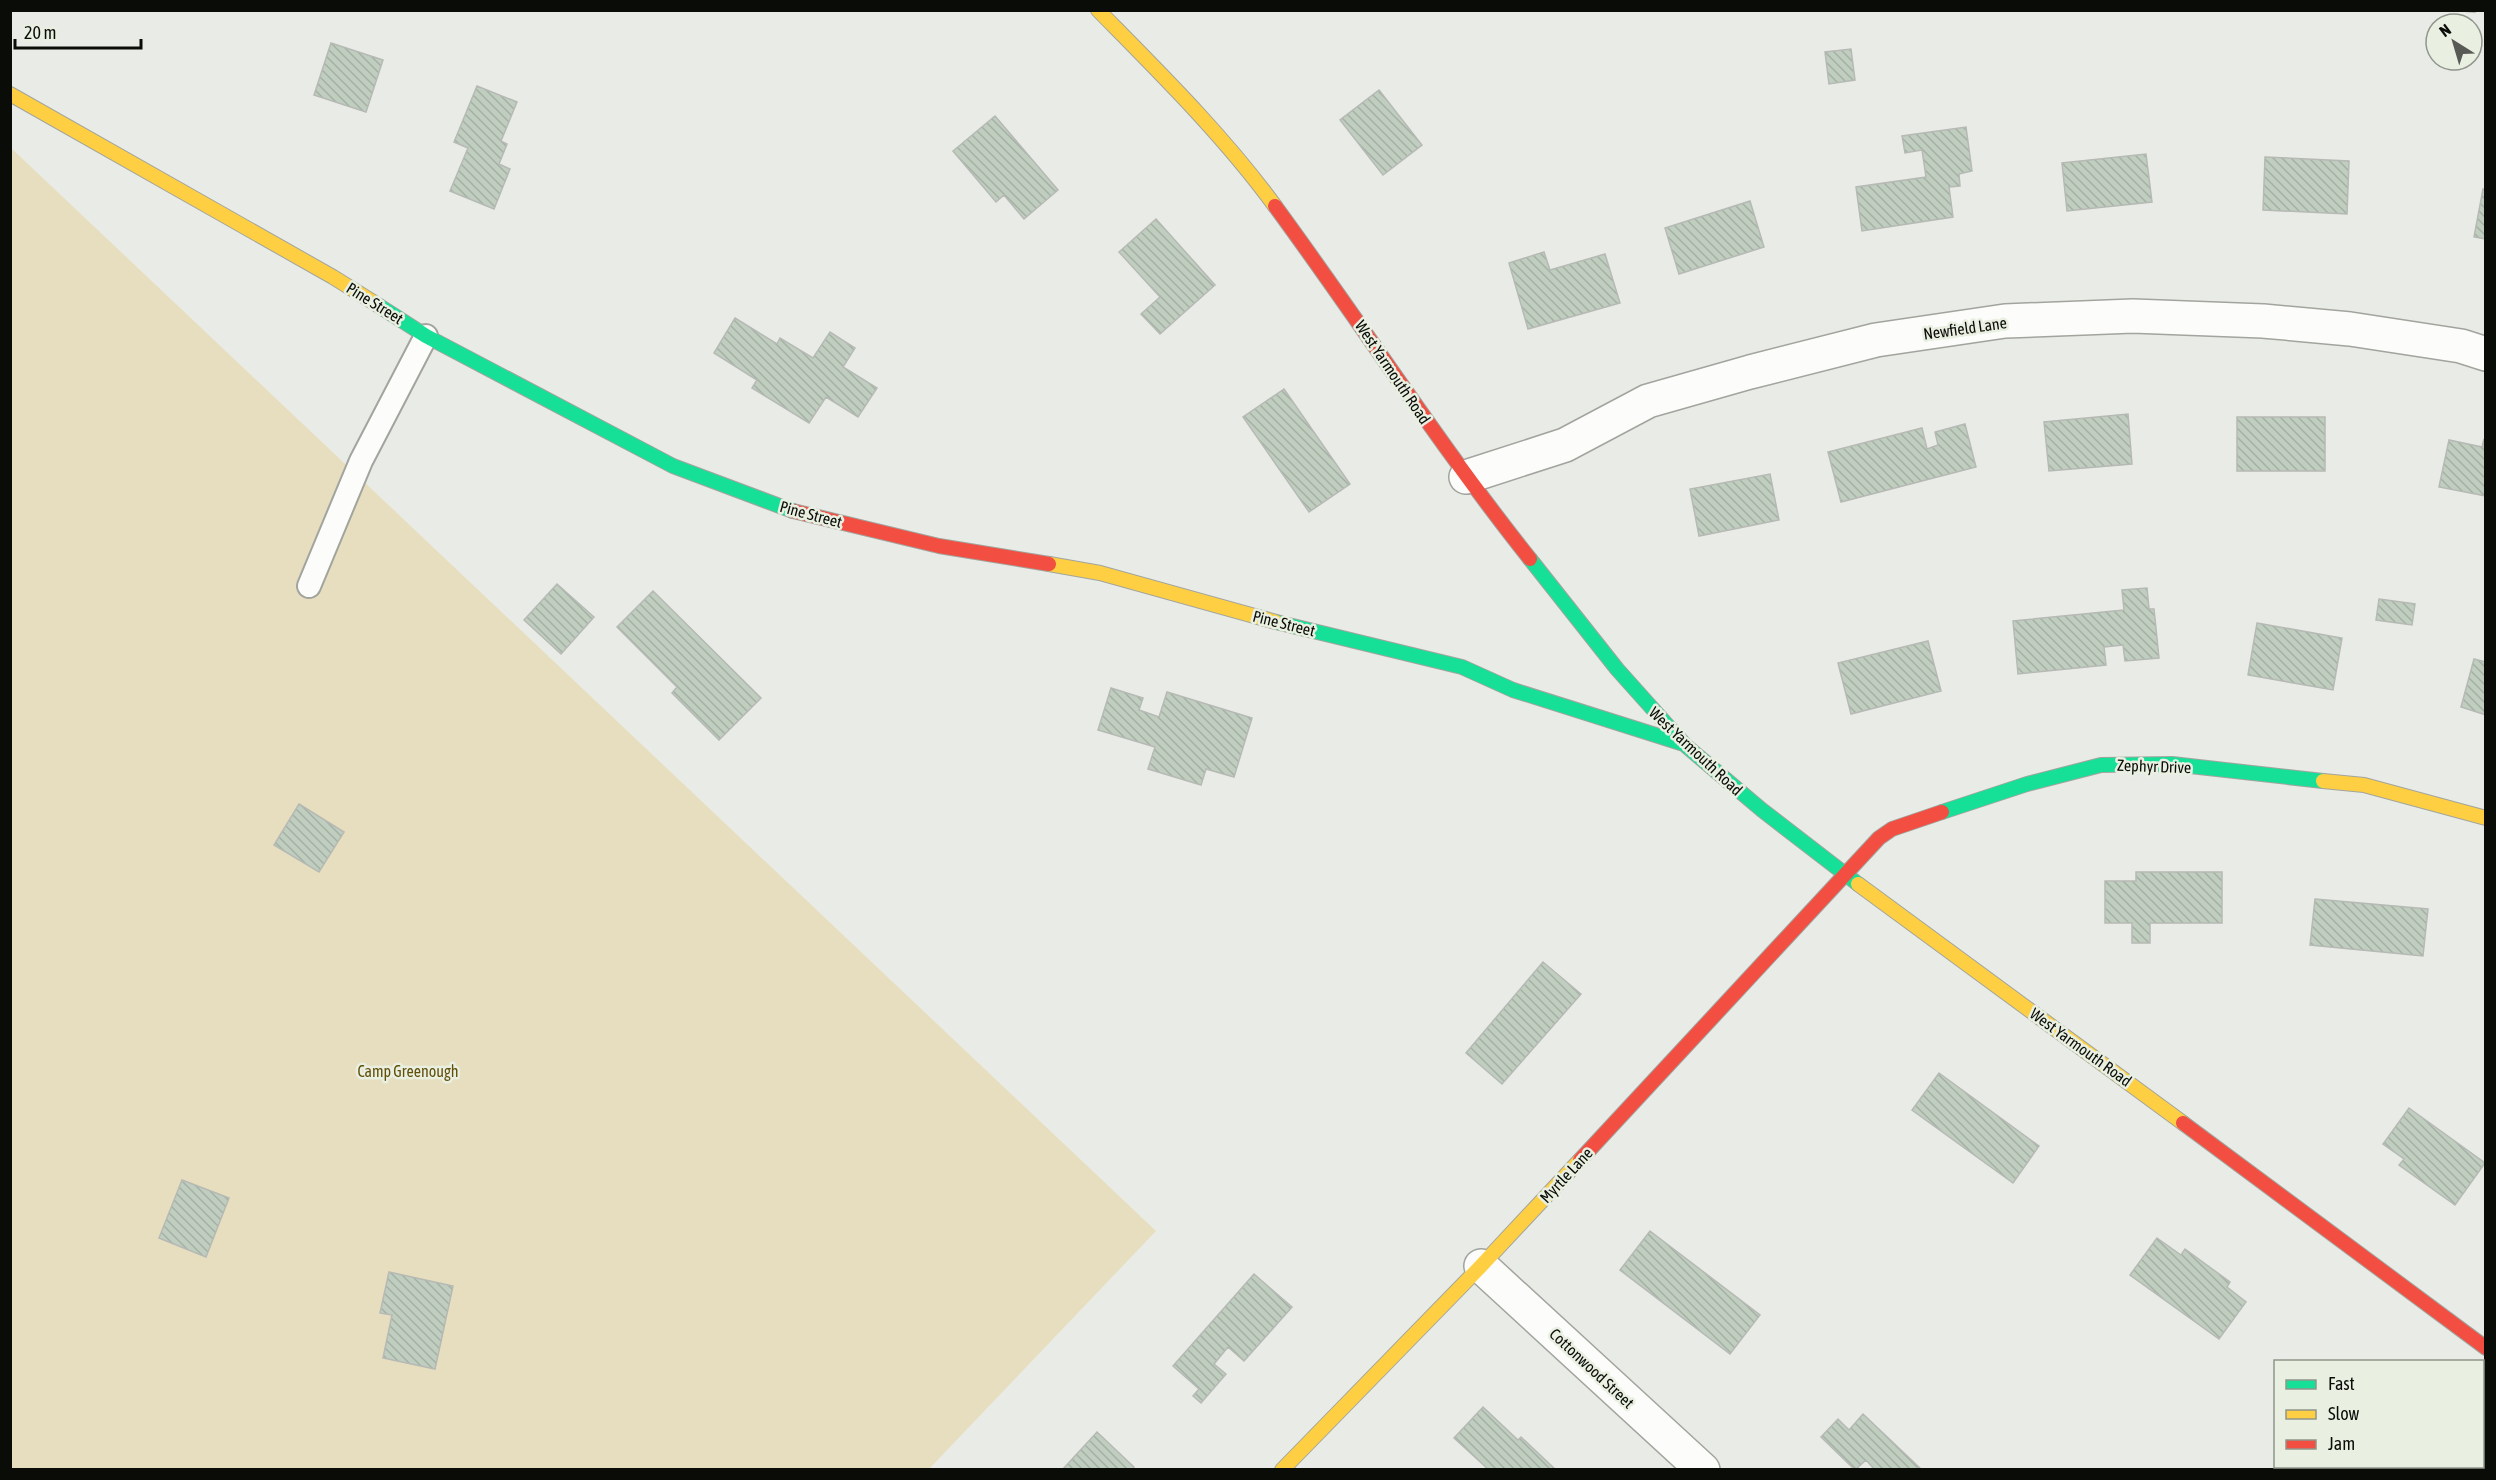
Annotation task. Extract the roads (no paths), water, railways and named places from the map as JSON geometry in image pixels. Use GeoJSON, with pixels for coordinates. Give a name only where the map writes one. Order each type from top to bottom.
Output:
{"type":"FeatureCollection","features":[{"type":"Feature","properties":{"kind":"street","name":"West Yarmouth Road"},"geometry":{"type":"LineString","coordinates":[[1098,10],[1167,80],[1253,176],[1344,300],[1466,477],[1617,669],[1685,745],[1762,810],[1846,875],[2486,1348]]}},
{"type":"Feature","properties":{"kind":"street","name":"Pine Street"},"geometry":{"type":"LineString","coordinates":[[10,94],[333,277],[426,336],[673,466],[791,511],[939,546],[1100,573],[1260,618],[1462,667],[1513,690],[1685,745]]}},
{"type":"Feature","properties":{"kind":"street","name":"Newfield Lane"},"geometry":{"type":"LineString","coordinates":[[1466,477],[1565,445],[1648,401],[1876,340],[2005,321],[2133,316],[2263,321],[2350,329],[2462,346],[2486,354]]}},
{"type":"Feature","properties":{"kind":"street","name":"Zephyr Drive"},"geometry":{"type":"LineString","coordinates":[[1846,875],[1879,838],[1906,822],[2027,784],[2101,765],[2172,764],[2364,784],[2486,818]]}},
{"type":"Feature","properties":{"kind":"street","name":"Myrtle Lane"},"geometry":{"type":"LineString","coordinates":[[1282,1470],[1481,1266],[1846,875]]}},
{"type":"Feature","properties":{"kind":"street","name":"Cottonwood Street"},"geometry":{"type":"LineString","coordinates":[[1481,1266],[1702,1470]]}},
{"type":"Feature","properties":{"kind":"lane"},"geometry":{"type":"LineString","coordinates":[[309,586],[361,461],[426,336]]}},
{"type":"Feature","properties":{"kind":"railway"},"geometry":{"type":"LineString","coordinates":[[2466,10],[2486,12]]}},
{"type":"Feature","properties":{"kind":"park label","name":"Camp Greenough"},"geometry":{"type":"Point","coordinates":[408,1071]}}]}
